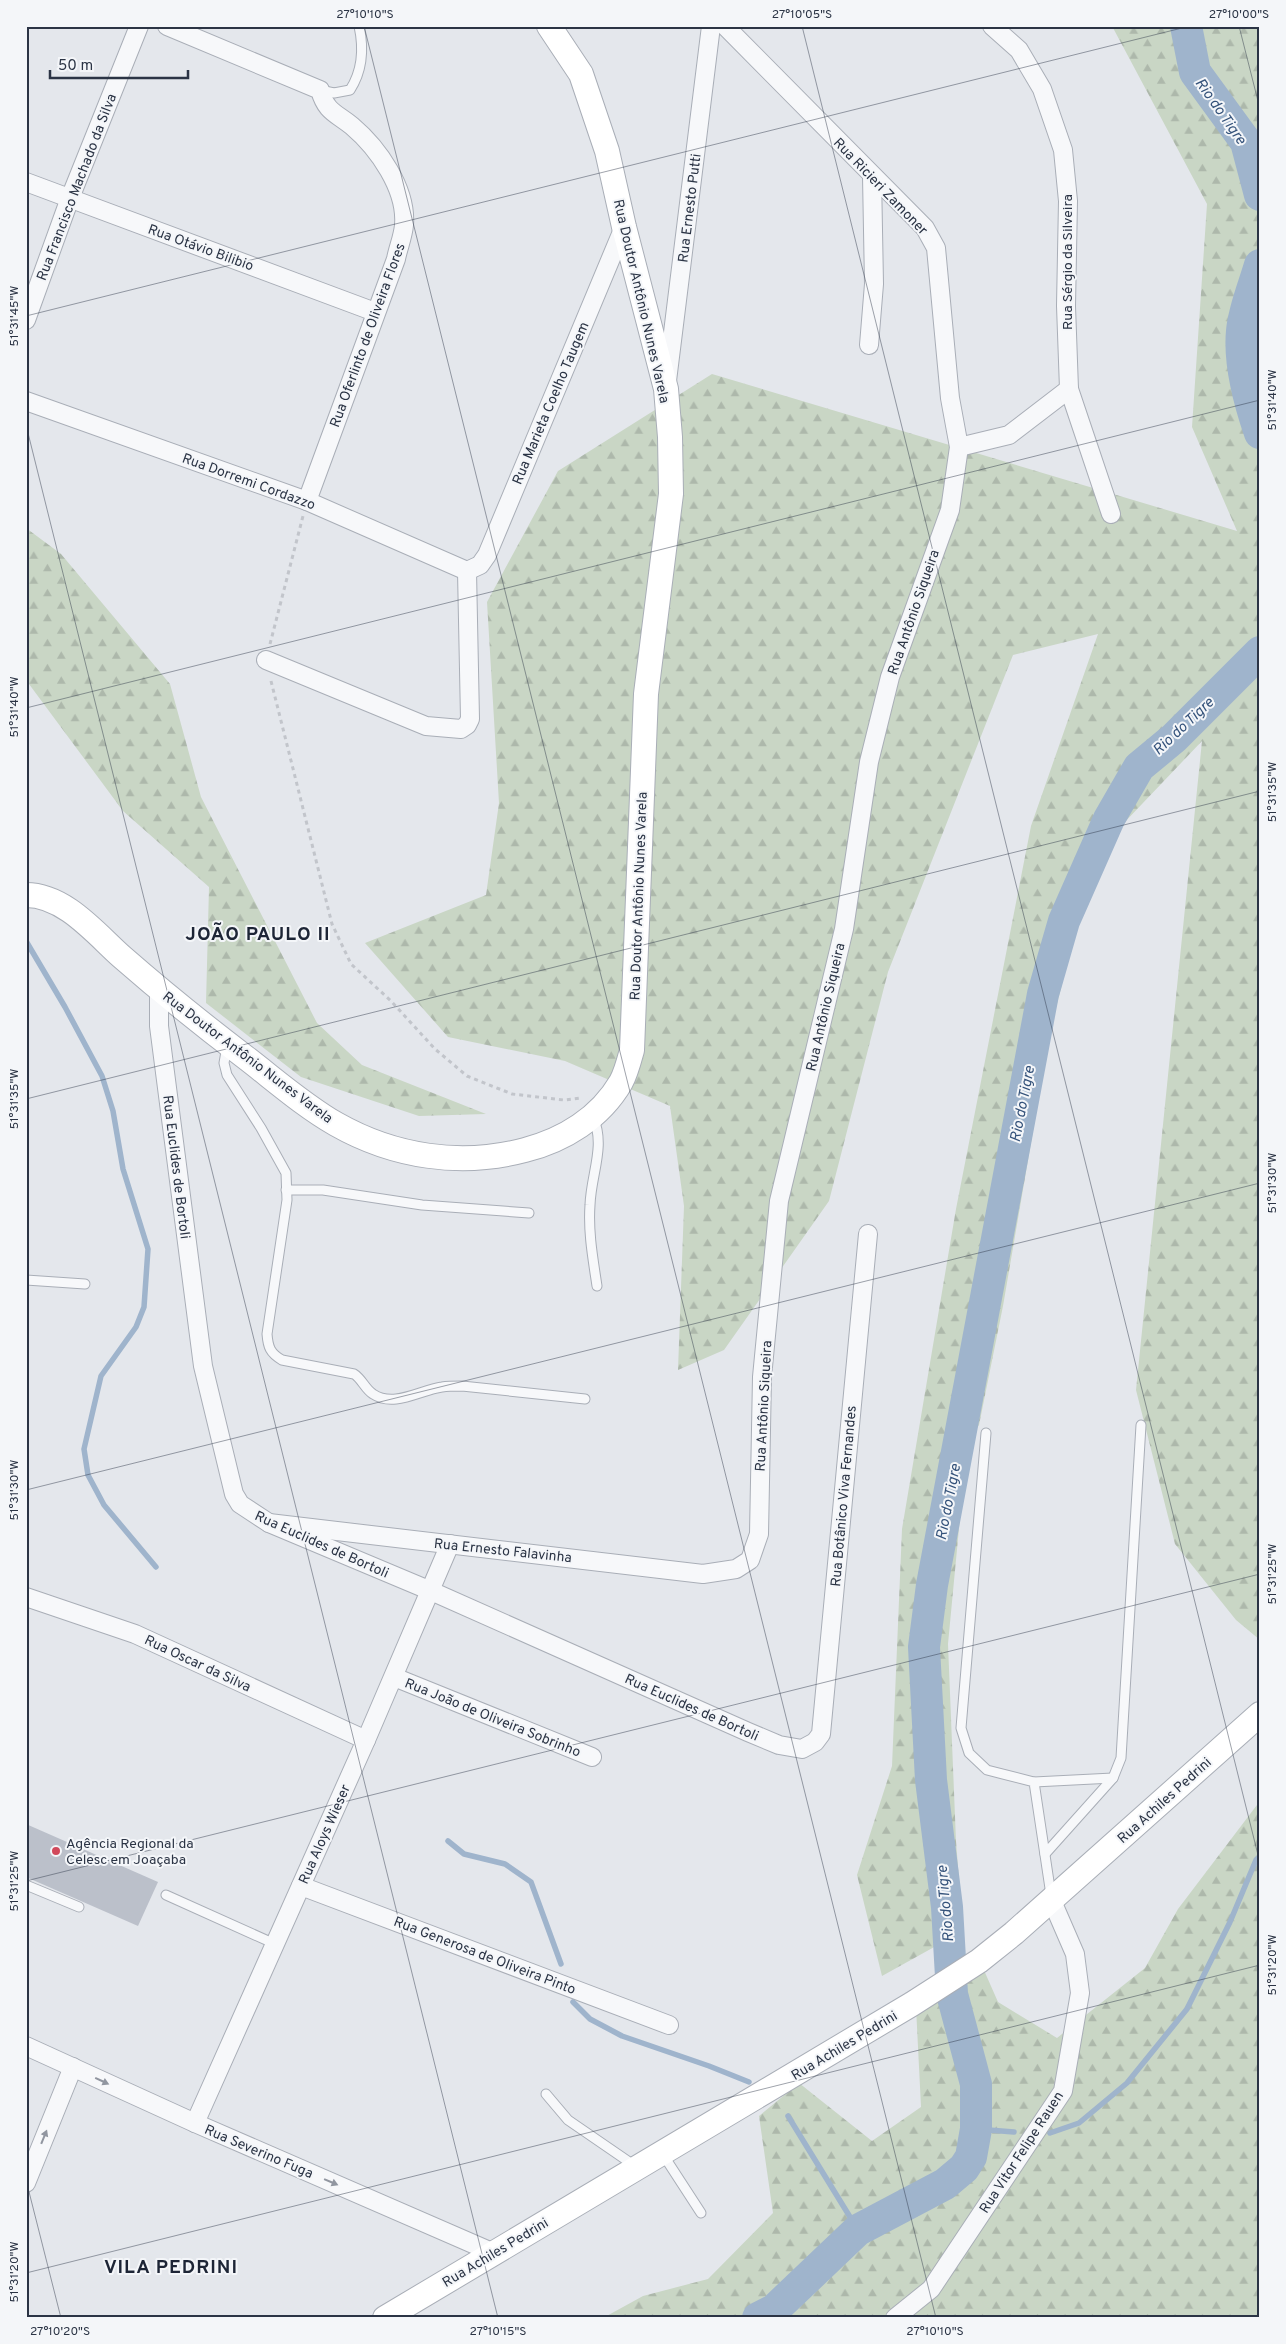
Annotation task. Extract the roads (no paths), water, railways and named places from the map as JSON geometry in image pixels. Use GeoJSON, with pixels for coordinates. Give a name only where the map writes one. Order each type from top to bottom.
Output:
{"type":"FeatureCollection","features":[{"type":"Feature","properties":{"kind":"street","name":"Rua Francisco Machado da Silva"},"geometry":{"type":"LineString","coordinates":[[26,320],[70,198],[138,26]]}},
{"type":"Feature","properties":{"kind":"street"},"geometry":{"type":"LineString","coordinates":[[167,26],[320,90]]}},
{"type":"Feature","properties":{"kind":"street","name":"Rua Doutor Antônio Nunes Varela"},"geometry":{"type":"LineString","coordinates":[[26,895],[34,895],[67,909],[159,990],[304,1103],[336,1124],[395,1150],[424,1155],[485,1158],[545,1145],[574,1130],[592,1117],[612,1095],[622,1080],[632,1050],[646,694],[671,494],[670,437],[666,389],[624,227],[607,151],[581,74],[549,26]]}},
{"type":"Feature","properties":{"kind":"street","name":"Rua Ernesto Putti"},"geometry":{"type":"LineString","coordinates":[[666,389],[711,26]]}},
{"type":"Feature","properties":{"kind":"street","name":"Rua Ricieri Zamoner"},"geometry":{"type":"LineString","coordinates":[[725,26],[925,228],[936,248],[950,398],[959,447]]}},
{"type":"Feature","properties":{"kind":"street","name":"Rua Sérgio da Silveira"},"geometry":{"type":"LineString","coordinates":[[992,26],[1019,50],[1042,89],[1063,150],[1068,202],[1066,306],[1069,389],[1111,514]]}},
{"type":"Feature","properties":{"kind":"street","name":"Rua Oferlinto de Oliveira Flores"},"geometry":{"type":"LineString","coordinates":[[307,501],[396,259],[404,226],[404,208],[397,188],[366,139],[328,110],[320,90]]}},
{"type":"Feature","properties":{"kind":"street"},"geometry":{"type":"LineString","coordinates":[[869,345],[874,284],[872,176]]}},
{"type":"Feature","properties":{"kind":"street","name":"Rua Otávio Bilibio"},"geometry":{"type":"LineString","coordinates":[[26,182],[375,312]]}},
{"type":"Feature","properties":{"kind":"street","name":"Rua Marieta Coelho Taugem"},"geometry":{"type":"LineString","coordinates":[[467,571],[480,565],[487,555],[624,227]]}},
{"type":"Feature","properties":{"kind":"street"},"geometry":{"type":"LineString","coordinates":[[959,447],[1009,435],[1069,389]]}},
{"type":"Feature","properties":{"kind":"street","name":"Rua Dorremi Cordazzo"},"geometry":{"type":"LineString","coordinates":[[26,400],[307,501],[467,571]]}},
{"type":"Feature","properties":{"kind":"street","name":"Rua Antônio Siqueira"},"geometry":{"type":"LineString","coordinates":[[736,1569],[750,1560],[759,1534],[762,1377],[779,1201],[844,929],[869,762],[890,677],[950,510],[959,447]]}},
{"type":"Feature","properties":{"kind":"street"},"geometry":{"type":"LineString","coordinates":[[266,660],[426,726],[461,729],[467,725],[470,718],[467,571]]}},
{"type":"Feature","properties":{"kind":"street","name":"Rua Euclides de Bortoli"},"geometry":{"type":"LineString","coordinates":[[159,990],[159,1026],[203,1366],[234,1494],[240,1504],[268,1523],[432,1591],[748,1732],[779,1745],[802,1749]]}},
{"type":"Feature","properties":{"kind":"street","name":"Rua Botânico Viva Fernandes"},"geometry":{"type":"LineString","coordinates":[[802,1749],[815,1742],[820,1734],[868,1234]]}},
{"type":"Feature","properties":{"kind":"street","name":"Rua Ernesto Falavinha"},"geometry":{"type":"LineString","coordinates":[[268,1523],[703,1574],[736,1569]]}},
{"type":"Feature","properties":{"kind":"street","name":"Rua Aloys Wieser"},"geometry":{"type":"LineString","coordinates":[[195,2123],[432,1591],[450,1544]]}},
{"type":"Feature","properties":{"kind":"street","name":"Rua Oscar da Silva"},"geometry":{"type":"LineString","coordinates":[[26,1597],[135,1634],[366,1740]]}},
{"type":"Feature","properties":{"kind":"street","name":"Rua João de Oliveira Sobrinho"},"geometry":{"type":"LineString","coordinates":[[394,1677],[592,1756]]}},
{"type":"Feature","properties":{"kind":"street","name":"Rua Achiles Pedrini"},"geometry":{"type":"LineString","coordinates":[[385,2318],[912,2004],[979,1961],[1052,1901],[1260,1714]]}},
{"type":"Feature","properties":{"kind":"street","name":"Rua Generosa de Oliveira Pinto"},"geometry":{"type":"LineString","coordinates":[[301,1886],[669,2025]]}},
{"type":"Feature","properties":{"kind":"street","name":"Rua Vitor Felipe Rauen"},"geometry":{"type":"LineString","coordinates":[[895,2318],[931,2289],[1063,2091],[1080,1993],[1074,1954],[1052,1901]]}},
{"type":"Feature","properties":{"kind":"street","name":"Rua Severino Fuga"},"geometry":{"type":"LineString","coordinates":[[26,2046],[195,2123],[494,2253]]}},
{"type":"Feature","properties":{"kind":"street"},"geometry":{"type":"LineString","coordinates":[[26,2182],[73,2067]]}},
{"type":"Feature","properties":{"kind":"lane"},"geometry":{"type":"LineString","coordinates":[[320,90],[342,92],[350,90],[357,79],[361,68],[362,39],[359,26]]}},
{"type":"Feature","properties":{"kind":"lane"},"geometry":{"type":"LineString","coordinates":[[228,1044],[224,1063],[227,1075],[261,1128],[286,1173],[287,1200],[266,1334],[268,1348],[273,1355],[282,1360],[354,1374],[360,1378],[371,1394],[380,1398],[402,1399],[441,1387],[462,1386],[585,1399]]}},
{"type":"Feature","properties":{"kind":"lane"},"geometry":{"type":"LineString","coordinates":[[592,1117],[600,1138],[590,1204],[590,1235],[597,1286]]}},
{"type":"Feature","properties":{"kind":"lane"},"geometry":{"type":"LineString","coordinates":[[286,1190],[323,1190],[422,1205],[529,1212]]}},
{"type":"Feature","properties":{"kind":"lane"},"geometry":{"type":"LineString","coordinates":[[26,1280],[85,1284]]}},
{"type":"Feature","properties":{"kind":"lane"},"geometry":{"type":"LineString","coordinates":[[1045,1854],[1112,1778],[1121,1758],[1141,1425]]}},
{"type":"Feature","properties":{"kind":"lane"},"geometry":{"type":"LineString","coordinates":[[986,1433],[961,1728],[969,1753],[987,1770],[1034,1782],[1112,1778]]}},
{"type":"Feature","properties":{"kind":"lane"},"geometry":{"type":"LineString","coordinates":[[1034,1782],[1052,1901]]}},
{"type":"Feature","properties":{"kind":"lane"},"geometry":{"type":"LineString","coordinates":[[26,1885],[79,1907]]}},
{"type":"Feature","properties":{"kind":"lane"},"geometry":{"type":"LineString","coordinates":[[166,1895],[275,1944]]}},
{"type":"Feature","properties":{"kind":"lane"},"geometry":{"type":"LineString","coordinates":[[546,2094],[568,2120],[637,2168]]}},
{"type":"Feature","properties":{"kind":"lane"},"geometry":{"type":"LineString","coordinates":[[662,2152],[700,2213]]}},
{"type":"Feature","properties":{"kind":"waterway","name":"Rio do Tigre"},"geometry":{"type":"LineString","coordinates":[[1186,26],[1195,72],[1246,142],[1260,195]]}},
{"type":"Feature","properties":{"kind":"waterway","name":"Rio do Tigre"},"geometry":{"type":"LineString","coordinates":[[1260,265],[1245,314],[1242,331],[1242,356],[1246,383],[1260,433]]}},
{"type":"Feature","properties":{"kind":"waterway","name":"Rio do Tigre"},"geometry":{"type":"LineString","coordinates":[[758,2318],[774,2310],[858,2230],[945,2184],[964,2168],[971,2157],[976,2129],[976,2084],[952,1994],[947,1907],[931,1780],[924,1647],[932,1585],[1043,994],[1064,921],[1109,819],[1139,767],[1174,738],[1260,652]]}},
{"type":"Feature","properties":{"kind":"waterway"},"geometry":{"type":"LineString","coordinates":[[26,941],[65,1007],[102,1076],[113,1111],[123,1169],[148,1249],[144,1307],[136,1327],[101,1376],[84,1449],[88,1475],[104,1505],[156,1567]]}},
{"type":"Feature","properties":{"kind":"waterway"},"geometry":{"type":"LineString","coordinates":[[448,1841],[464,1854],[505,1864],[531,1882],[561,1964]]}},
{"type":"Feature","properties":{"kind":"waterway"},"geometry":{"type":"LineString","coordinates":[[1050,2133],[1079,2123],[1127,2083],[1187,2009],[1230,1922],[1256,1860],[1260,1856]]}},
{"type":"Feature","properties":{"kind":"waterway"},"geometry":{"type":"LineString","coordinates":[[573,2002],[590,2019],[622,2036],[749,2082]]}},
{"type":"Feature","properties":{"kind":"waterway"},"geometry":{"type":"LineString","coordinates":[[788,2116],[858,2230]]}},
{"type":"Feature","properties":{"kind":"waterway"},"geometry":{"type":"LineString","coordinates":[[976,2129],[1014,2132]]}},
{"type":"Feature","properties":{"kind":"place","name":"Agência Regional da Celesc em Joaçaba"},"geometry":{"type":"Point","coordinates":[56,1851]}},
{"type":"Feature","properties":{"kind":"district","name":"JOÃO PAULO II"},"geometry":{"type":"Point","coordinates":[258,933]}},
{"type":"Feature","properties":{"kind":"district","name":"VILA PEDRINI"},"geometry":{"type":"Point","coordinates":[171,2266]}}]}
